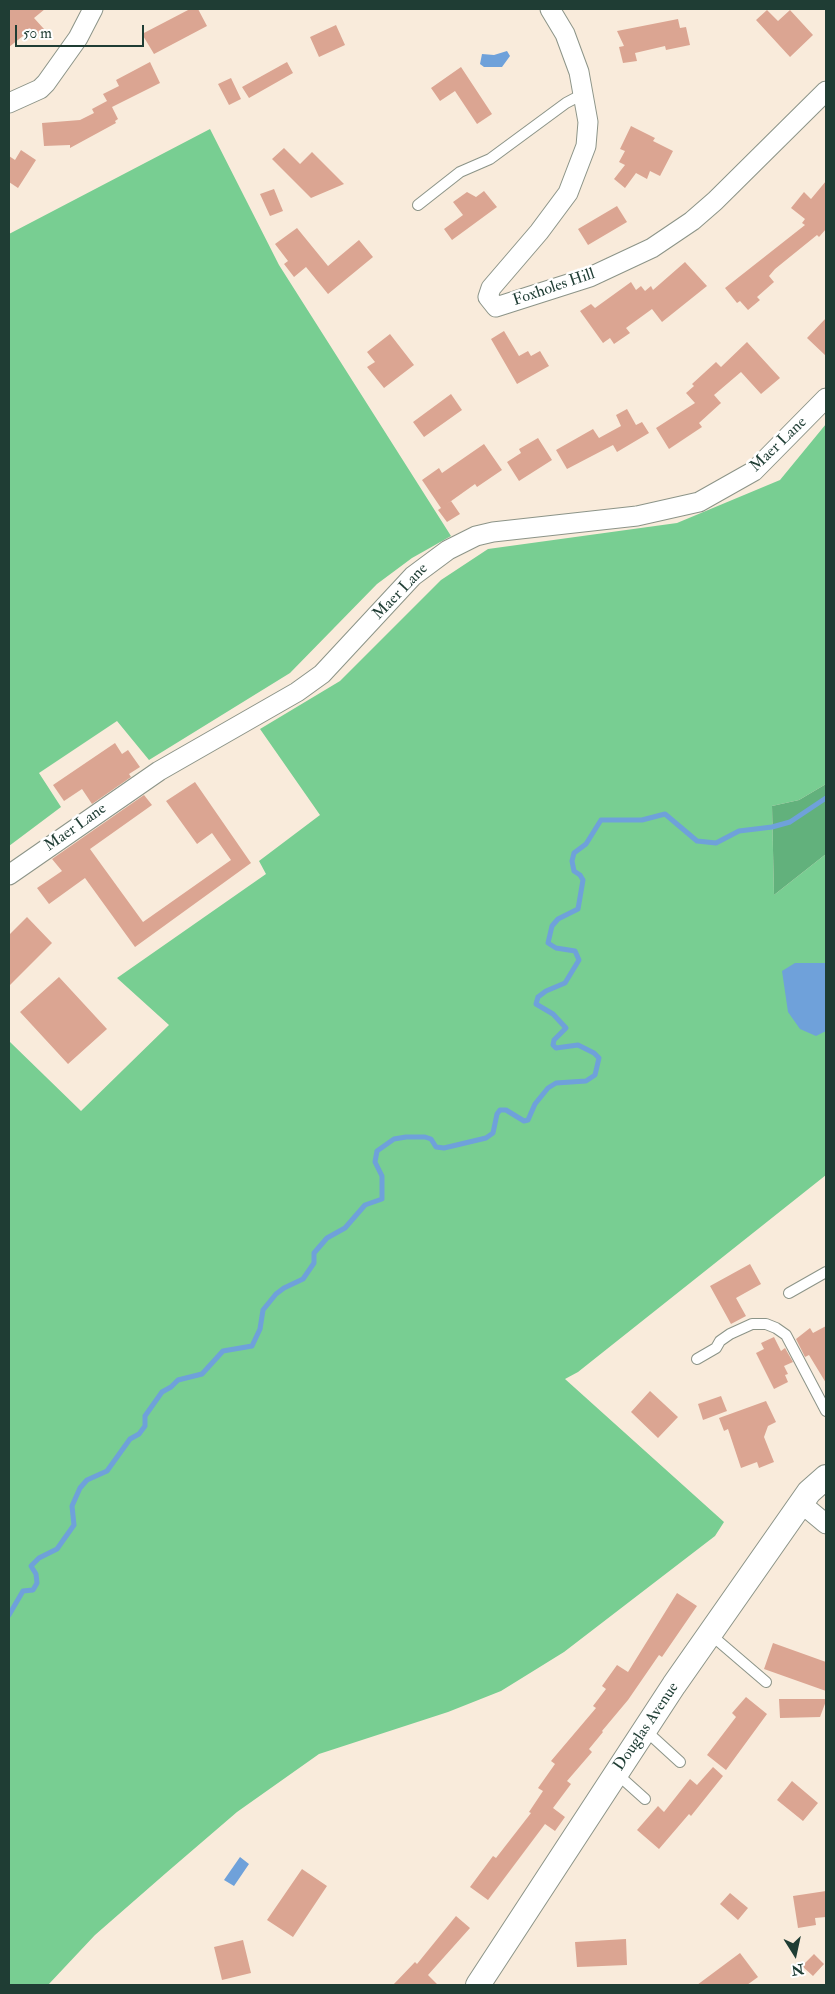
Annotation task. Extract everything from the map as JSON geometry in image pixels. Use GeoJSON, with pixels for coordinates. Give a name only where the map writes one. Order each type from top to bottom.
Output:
{"type":"FeatureCollection","features":[{"type":"Feature","properties":{"kind":"street"},"geometry":{"type":"LineString","coordinates":[[9,103],[40,89],[46,83],[78,38],[93,9]]}},
{"type":"Feature","properties":{"kind":"street","name":"Foxholes Hill"},"geometry":{"type":"LineString","coordinates":[[550,9],[579,72],[588,122],[586,146],[568,193],[539,232],[491,288],[488,298],[496,307],[590,277],[652,248],[692,221],[715,201],[826,92]]}},
{"type":"Feature","properties":{"kind":"street","name":"Maer Lane"},"geometry":{"type":"LineString","coordinates":[[9,875],[159,771],[297,692],[322,674],[413,576],[448,550],[476,536],[492,532],[637,516],[699,502],[754,471],[826,398]]}},
{"type":"Feature","properties":{"kind":"street","name":"Douglas Avenue"},"geometry":{"type":"LineString","coordinates":[[478,1985],[616,1772],[710,1634],[809,1492],[826,1477]]}},
{"type":"Feature","properties":{"kind":"street"},"geometry":{"type":"LineString","coordinates":[[802,1504],[826,1524]]}},
{"type":"Feature","properties":{"kind":"lane"},"geometry":{"type":"LineString","coordinates":[[418,205],[460,172],[490,159],[566,103],[583,94]]}},
{"type":"Feature","properties":{"kind":"lane"},"geometry":{"type":"LineString","coordinates":[[789,1293],[826,1272]]}},
{"type":"Feature","properties":{"kind":"lane"},"geometry":{"type":"LineString","coordinates":[[697,1359],[716,1348],[720,1341],[730,1334],[752,1324],[766,1324],[776,1328],[786,1335],[826,1411]]}},
{"type":"Feature","properties":{"kind":"lane"},"geometry":{"type":"LineString","coordinates":[[710,1634],[766,1682]]}},
{"type":"Feature","properties":{"kind":"lane"},"geometry":{"type":"LineString","coordinates":[[645,1730],[680,1762]]}},
{"type":"Feature","properties":{"kind":"lane"},"geometry":{"type":"LineString","coordinates":[[616,1772],[645,1799]]}},
{"type":"Feature","properties":{"kind":"green space"},"geometry":{"type":"Polygon","coordinates":[[[210,129],[279,265],[451,536],[412,558],[377,584],[290,673],[149,760],[117,721],[39,773],[61,807],[9,846],[9,234],[210,129]]]}},
{"type":"Feature","properties":{"kind":"green space"},"geometry":{"type":"Polygon","coordinates":[[[826,424],[826,784],[799,800],[772,806],[774,895],[826,854],[826,1175],[578,1372],[565,1379],[724,1522],[715,1536],[564,1652],[501,1691],[448,1712],[319,1754],[237,1812],[95,1935],[48,1985],[9,1985],[9,1041],[81,1111],[169,1025],[117,978],[266,874],[259,861],[320,815],[260,729],[340,681],[441,580],[488,549],[677,523],[780,480],[826,424]]]}},
{"type":"Feature","properties":{"kind":"green space"},"geometry":{"type":"Polygon","coordinates":[[[826,784],[826,854],[774,895],[772,806],[799,800],[826,784]]]}},
{"type":"Feature","properties":{"kind":"water"},"geometry":{"type":"Polygon","coordinates":[[[507,51],[510,56],[502,67],[484,67],[480,64],[482,54],[494,55],[507,51]]]}},
{"type":"Feature","properties":{"kind":"water"},"geometry":{"type":"Polygon","coordinates":[[[795,963],[826,963],[826,1031],[816,1036],[800,1029],[788,1012],[782,971],[795,963]]]}},
{"type":"Feature","properties":{"kind":"water"},"geometry":{"type":"Polygon","coordinates":[[[240,1857],[249,1864],[234,1886],[224,1880],[240,1857]]]}},
{"type":"Feature","properties":{"kind":"building"},"geometry":{"type":"Polygon","coordinates":[[[9,9],[45,9],[34,18],[44,29],[33,38],[28,32],[9,47],[9,9]]]}},
{"type":"Feature","properties":{"kind":"building"},"geometry":{"type":"Polygon","coordinates":[[[190,9],[198,9],[207,26],[154,54],[142,34],[190,9]]]}},
{"type":"Feature","properties":{"kind":"building"},"geometry":{"type":"Polygon","coordinates":[[[767,10],[778,21],[790,10],[813,35],[790,57],[756,20],[767,10]]]}},
{"type":"Feature","properties":{"kind":"building"},"geometry":{"type":"Polygon","coordinates":[[[678,19],[680,28],[686,27],[690,45],[666,50],[665,46],[635,53],[637,61],[623,63],[619,47],[624,46],[617,31],[678,19]]]}},
{"type":"Feature","properties":{"kind":"building"},"geometry":{"type":"Polygon","coordinates":[[[336,25],[345,45],[319,57],[310,37],[336,25]]]}},
{"type":"Feature","properties":{"kind":"building"},"geometry":{"type":"Polygon","coordinates":[[[150,62],[160,83],[112,107],[118,119],[115,121],[116,123],[70,148],[70,145],[44,146],[42,123],[80,120],[94,113],[92,109],[107,101],[103,94],[119,86],[116,80],[150,62]]]}},
{"type":"Feature","properties":{"kind":"building"},"geometry":{"type":"Polygon","coordinates":[[[287,62],[293,73],[249,98],[242,87],[287,62]]]}},
{"type":"Feature","properties":{"kind":"building"},"geometry":{"type":"Polygon","coordinates":[[[461,67],[492,114],[477,124],[455,91],[440,101],[431,88],[461,67]]]}},
{"type":"Feature","properties":{"kind":"building"},"geometry":{"type":"Polygon","coordinates":[[[231,78],[241,99],[229,105],[218,84],[231,78]]]}},
{"type":"Feature","properties":{"kind":"building"},"geometry":{"type":"Polygon","coordinates":[[[631,126],[655,138],[653,141],[673,151],[660,176],[650,171],[647,179],[636,173],[625,188],[614,179],[625,165],[619,162],[625,151],[620,149],[631,126]]]}},
{"type":"Feature","properties":{"kind":"building"},"geometry":{"type":"Polygon","coordinates":[[[284,148],[300,164],[312,152],[344,184],[311,198],[272,159],[284,148]]]}},
{"type":"Feature","properties":{"kind":"building"},"geometry":{"type":"Polygon","coordinates":[[[21,150],[36,160],[18,188],[9,182],[9,156],[15,160],[21,150]]]}},
{"type":"Feature","properties":{"kind":"building"},"geometry":{"type":"Polygon","coordinates":[[[826,181],[826,229],[819,237],[817,235],[775,269],[769,276],[774,282],[757,297],[760,300],[748,310],[740,301],[737,303],[725,288],[805,225],[802,223],[805,219],[791,208],[804,192],[811,199],[826,181]]]}},
{"type":"Feature","properties":{"kind":"building"},"geometry":{"type":"Polygon","coordinates":[[[274,189],[283,211],[270,216],[260,194],[274,189]]]}},
{"type":"Feature","properties":{"kind":"building"},"geometry":{"type":"Polygon","coordinates":[[[484,191],[497,207],[452,240],[444,229],[463,215],[453,202],[467,192],[476,197],[484,191]]]}},
{"type":"Feature","properties":{"kind":"building"},"geometry":{"type":"Polygon","coordinates":[[[617,206],[627,222],[588,245],[578,229],[617,206]]]}},
{"type":"Feature","properties":{"kind":"building"},"geometry":{"type":"Polygon","coordinates":[[[297,228],[328,266],[359,240],[373,257],[328,294],[306,267],[294,277],[284,264],[288,261],[275,244],[297,228]]]}},
{"type":"Feature","properties":{"kind":"building"},"geometry":{"type":"Polygon","coordinates":[[[685,262],[707,286],[662,322],[652,309],[626,328],[630,333],[614,344],[610,338],[603,343],[580,311],[591,304],[595,308],[631,282],[636,290],[641,286],[645,291],[651,286],[653,290],[685,262]]]}},
{"type":"Feature","properties":{"kind":"building"},"geometry":{"type":"Polygon","coordinates":[[[826,318],[826,356],[807,338],[826,318]]]}},
{"type":"Feature","properties":{"kind":"building"},"geometry":{"type":"Polygon","coordinates":[[[504,331],[519,356],[528,351],[531,356],[540,351],[549,366],[517,384],[491,339],[504,331]]]}},
{"type":"Feature","properties":{"kind":"building"},"geometry":{"type":"Polygon","coordinates":[[[390,334],[414,365],[384,388],[367,367],[375,362],[367,352],[390,334]]]}},
{"type":"Feature","properties":{"kind":"building"},"geometry":{"type":"Polygon","coordinates":[[[747,342],[780,378],[761,394],[741,372],[714,395],[721,403],[699,423],[702,427],[669,449],[656,428],[695,403],[686,393],[694,386],[692,384],[716,362],[721,367],[747,342]]]}},
{"type":"Feature","properties":{"kind":"building"},"geometry":{"type":"Polygon","coordinates":[[[451,394],[462,410],[424,437],[413,422],[451,394]]]}},
{"type":"Feature","properties":{"kind":"building"},"geometry":{"type":"Polygon","coordinates":[[[627,409],[636,425],[642,422],[649,433],[617,452],[613,445],[567,469],[556,450],[593,429],[599,438],[621,426],[616,415],[627,409]]]}},
{"type":"Feature","properties":{"kind":"building"},"geometry":{"type":"Polygon","coordinates":[[[538,438],[552,460],[519,481],[507,462],[521,453],[519,449],[538,438]]]}},
{"type":"Feature","properties":{"kind":"building"},"geometry":{"type":"Polygon","coordinates":[[[484,444],[502,470],[477,487],[475,484],[451,501],[460,514],[447,522],[438,510],[441,508],[422,480],[439,468],[442,473],[484,444]]]}},
{"type":"Feature","properties":{"kind":"building"},"geometry":{"type":"Polygon","coordinates":[[[115,743],[122,754],[128,750],[140,767],[129,774],[131,777],[92,804],[82,789],[64,801],[53,785],[115,743]]]}},
{"type":"Feature","properties":{"kind":"building"},"geometry":{"type":"Polygon","coordinates":[[[195,782],[251,863],[135,947],[85,878],[49,904],[37,888],[62,871],[52,859],[144,795],[152,805],[90,849],[143,922],[231,860],[212,833],[197,844],[166,801],[195,782]]]}},
{"type":"Feature","properties":{"kind":"building"},"geometry":{"type":"Polygon","coordinates":[[[27,917],[52,943],[9,986],[9,935],[27,917]]]}},
{"type":"Feature","properties":{"kind":"building"},"geometry":{"type":"Polygon","coordinates":[[[59,977],[107,1029],[68,1064],[20,1012],[59,977]]]}},
{"type":"Feature","properties":{"kind":"building"},"geometry":{"type":"Polygon","coordinates":[[[750,1264],[761,1284],[736,1298],[746,1316],[731,1324],[710,1286],[750,1264]]]}},
{"type":"Feature","properties":{"kind":"building"},"geometry":{"type":"Polygon","coordinates":[[[826,1326],[826,1383],[809,1355],[805,1357],[796,1339],[810,1328],[813,1333],[826,1326]]]}},
{"type":"Feature","properties":{"kind":"building"},"geometry":{"type":"Polygon","coordinates":[[[774,1337],[781,1351],[785,1348],[793,1362],[784,1366],[788,1374],[785,1375],[788,1382],[774,1389],[756,1353],[764,1349],[761,1343],[774,1337]]]}},
{"type":"Feature","properties":{"kind":"building"},"geometry":{"type":"Polygon","coordinates":[[[650,1391],[678,1417],[658,1438],[631,1412],[650,1391]]]}},
{"type":"Feature","properties":{"kind":"building"},"geometry":{"type":"Polygon","coordinates":[[[721,1396],[727,1411],[703,1420],[698,1404],[721,1396]]]}},
{"type":"Feature","properties":{"kind":"building"},"geometry":{"type":"Polygon","coordinates":[[[766,1401],[776,1422],[768,1426],[764,1437],[774,1462],[759,1468],[757,1462],[741,1468],[728,1429],[724,1431],[719,1418],[766,1401]]]}},
{"type":"Feature","properties":{"kind":"building"},"geometry":{"type":"Polygon","coordinates":[[[677,1593],[697,1606],[662,1657],[659,1655],[628,1700],[589,1749],[592,1752],[567,1781],[571,1784],[553,1808],[565,1817],[555,1831],[545,1824],[488,1900],[470,1887],[493,1856],[496,1858],[531,1813],[529,1812],[543,1791],[538,1788],[555,1764],[551,1761],[596,1708],[593,1706],[606,1689],[602,1686],[617,1665],[628,1672],[677,1593]]]}},
{"type":"Feature","properties":{"kind":"building"},"geometry":{"type":"Polygon","coordinates":[[[773,1643],[826,1662],[826,1691],[764,1669],[773,1643]]]}},
{"type":"Feature","properties":{"kind":"building"},"geometry":{"type":"Polygon","coordinates":[[[746,1697],[767,1714],[726,1770],[707,1755],[736,1717],[732,1713],[746,1697]]]}},
{"type":"Feature","properties":{"kind":"building"},"geometry":{"type":"Polygon","coordinates":[[[779,1699],[826,1699],[826,1701],[820,1717],[780,1718],[779,1699]]]}},
{"type":"Feature","properties":{"kind":"building"},"geometry":{"type":"Polygon","coordinates":[[[713,1767],[723,1776],[691,1816],[689,1814],[659,1849],[637,1830],[658,1806],[664,1812],[690,1779],[697,1785],[713,1767]]]}},
{"type":"Feature","properties":{"kind":"building"},"geometry":{"type":"Polygon","coordinates":[[[792,1781],[818,1803],[803,1821],[777,1800],[792,1781]]]}},
{"type":"Feature","properties":{"kind":"building"},"geometry":{"type":"Polygon","coordinates":[[[302,1869],[327,1886],[293,1937],[267,1920],[302,1869]]]}},
{"type":"Feature","properties":{"kind":"building"},"geometry":{"type":"Polygon","coordinates":[[[826,1891],[826,1917],[815,1918],[816,1925],[798,1928],[793,1896],[826,1891]]]}},
{"type":"Feature","properties":{"kind":"building"},"geometry":{"type":"Polygon","coordinates":[[[730,1893],[748,1908],[738,1920],[720,1904],[730,1893]]]}},
{"type":"Feature","properties":{"kind":"building"},"geometry":{"type":"Polygon","coordinates":[[[456,1916],[470,1928],[428,1975],[438,1985],[393,1985],[415,1962],[417,1964],[456,1916]]]}},
{"type":"Feature","properties":{"kind":"building"},"geometry":{"type":"Polygon","coordinates":[[[626,1939],[627,1965],[577,1967],[575,1942],[626,1939]]]}},
{"type":"Feature","properties":{"kind":"building"},"geometry":{"type":"Polygon","coordinates":[[[243,1940],[251,1973],[222,1980],[214,1947],[243,1940]]]}},
{"type":"Feature","properties":{"kind":"building"},"geometry":{"type":"Polygon","coordinates":[[[740,1953],[758,1977],[747,1985],[697,1985],[740,1953]]]}},
{"type":"Feature","properties":{"kind":"building"},"geometry":{"type":"Polygon","coordinates":[[[814,1954],[824,1964],[813,1976],[802,1966],[814,1954]]]}},
{"type":"Feature","properties":{"kind":"waterway"},"geometry":{"type":"LineString","coordinates":[[9,1615],[23,1591],[33,1590],[37,1583],[36,1574],[31,1566],[39,1558],[57,1549],[74,1525],[72,1506],[80,1488],[87,1480],[107,1471],[130,1439],[139,1434],[145,1426],[145,1416],[162,1392],[178,1380],[202,1374],[223,1351],[252,1346],[260,1329],[263,1310],[276,1294],[303,1279],[314,1263],[314,1253],[327,1238],[345,1228],[365,1205],[382,1199],[382,1176],[375,1162],[377,1151],[394,1139],[406,1137],[425,1137],[431,1139],[436,1147],[444,1148],[486,1138],[493,1133],[497,1114],[500,1110],[506,1110],[524,1121],[528,1120],[535,1104],[548,1088],[556,1083],[586,1081],[595,1075],[599,1058],[594,1053],[578,1045],[556,1048],[553,1045],[554,1040],[566,1028],[553,1014],[536,1004],[538,997],[546,991],[565,983],[579,960],[575,951],[556,948],[548,943],[552,926],[558,919],[578,909],[583,880],[574,871],[572,861],[574,853],[586,844],[601,820],[642,820],[665,814],[697,841],[716,843],[739,831],[772,827],[790,822],[826,798]]}}]}
